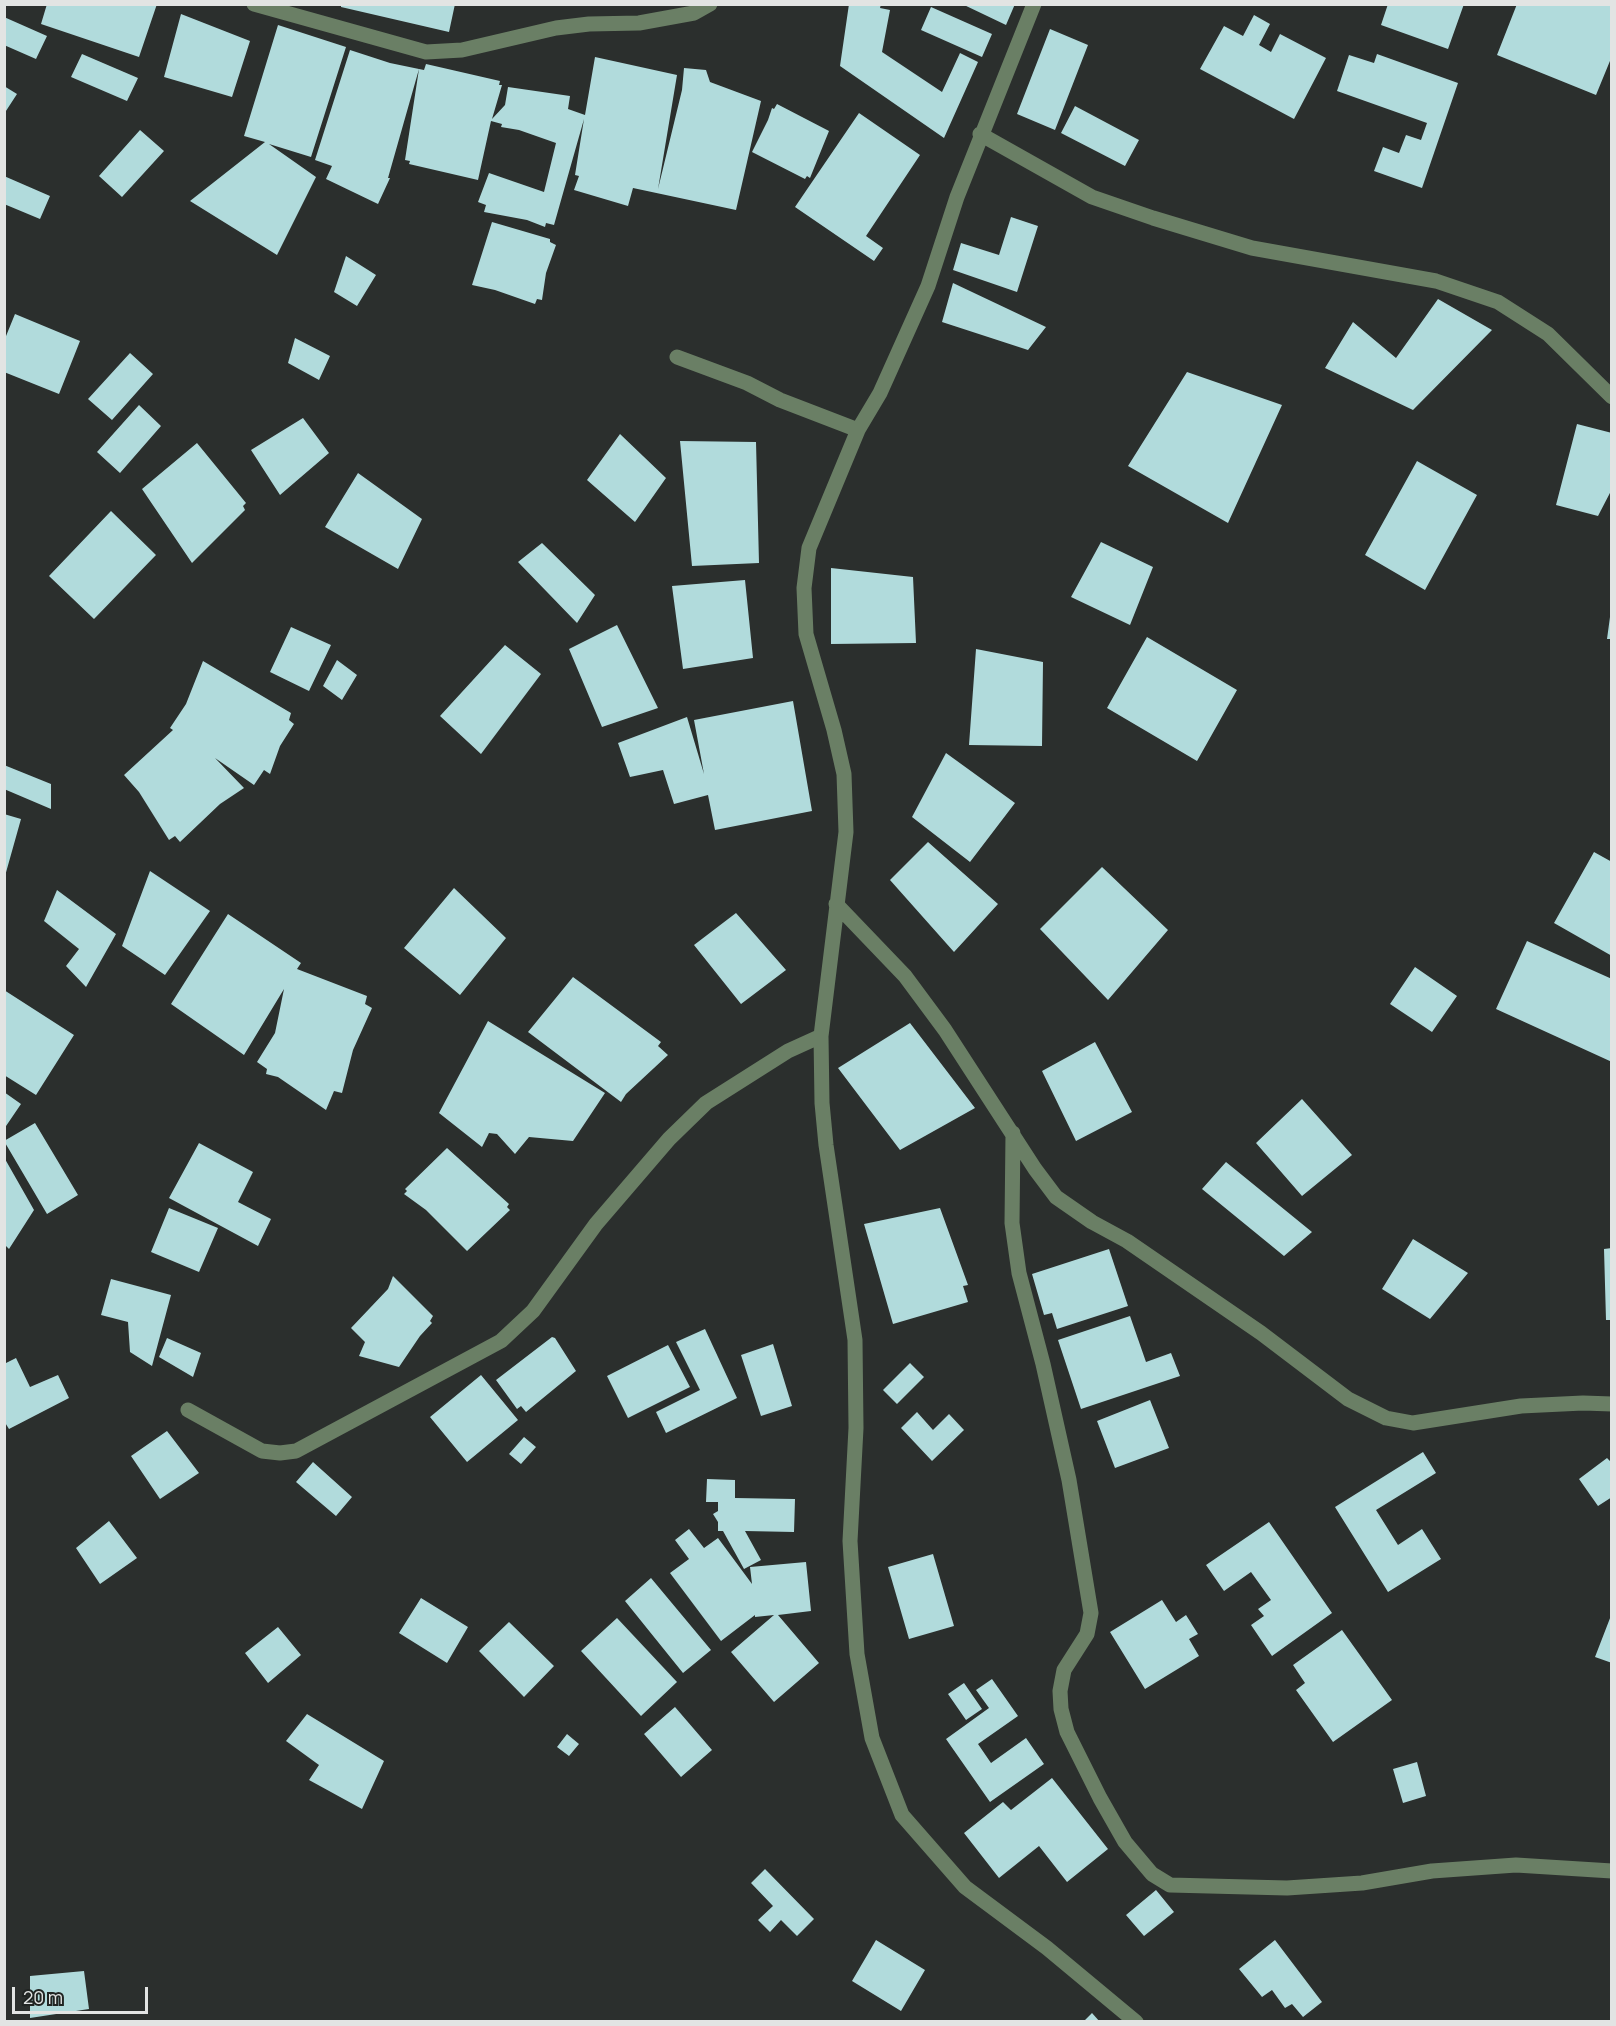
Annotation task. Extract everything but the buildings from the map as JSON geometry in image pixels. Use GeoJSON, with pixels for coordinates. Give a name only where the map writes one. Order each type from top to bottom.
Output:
{"type":"FeatureCollection","features":[{"type":"Feature","properties":{"kind":"street"},"geometry":{"type":"LineString","coordinates":[[254,4],[426,52],[462,50],[556,28],[589,24],[639,23],[694,13],[710,4]]}},
{"type":"Feature","properties":{"kind":"street"},"geometry":{"type":"LineString","coordinates":[[1034,4],[980,134],[928,286],[880,393],[858,430],[809,548],[804,588],[806,634],[834,730],[844,774],[846,832],[822,1036],[822,1103],[826,1145],[855,1340],[856,1428],[850,1541],[857,1654],[872,1738],[902,1815],[965,1887],[1047,1948],[1136,2022]]}},
{"type":"Feature","properties":{"kind":"street"},"geometry":{"type":"LineString","coordinates":[[980,134],[1092,197],[1153,218],[1252,248],[1436,281],[1498,302],[1548,334],[1611,396]]}},
{"type":"Feature","properties":{"kind":"street"},"geometry":{"type":"LineString","coordinates":[[677,357],[747,383],[780,400],[858,430]]}},
{"type":"Feature","properties":{"kind":"street"},"geometry":{"type":"LineString","coordinates":[[836,904],[905,976],[951,1040],[1035,1169],[1056,1197],[1092,1222],[1127,1241],[1242,1320],[1348,1399],[1386,1418],[1413,1423],[1521,1406],[1611,1404]]}},
{"type":"Feature","properties":{"kind":"street"},"geometry":{"type":"LineString","coordinates":[[188,1410],[262,1451],[280,1453],[296,1451],[408,1390],[476,1357],[501,1341],[533,1311],[596,1224],[669,1139],[706,1103],[788,1050],[822,1036]]}},
{"type":"Feature","properties":{"kind":"street"},"geometry":{"type":"LineString","coordinates":[[1013,1133],[1012,1222],[1019,1273],[1043,1364],[1069,1480],[1091,1613],[1087,1634],[1064,1670],[1060,1690],[1061,1709],[1067,1732],[1125,1842],[1152,1874],[1170,1885],[1287,1888],[1362,1883],[1432,1871],[1516,1865],[1611,1871]]}}]}
